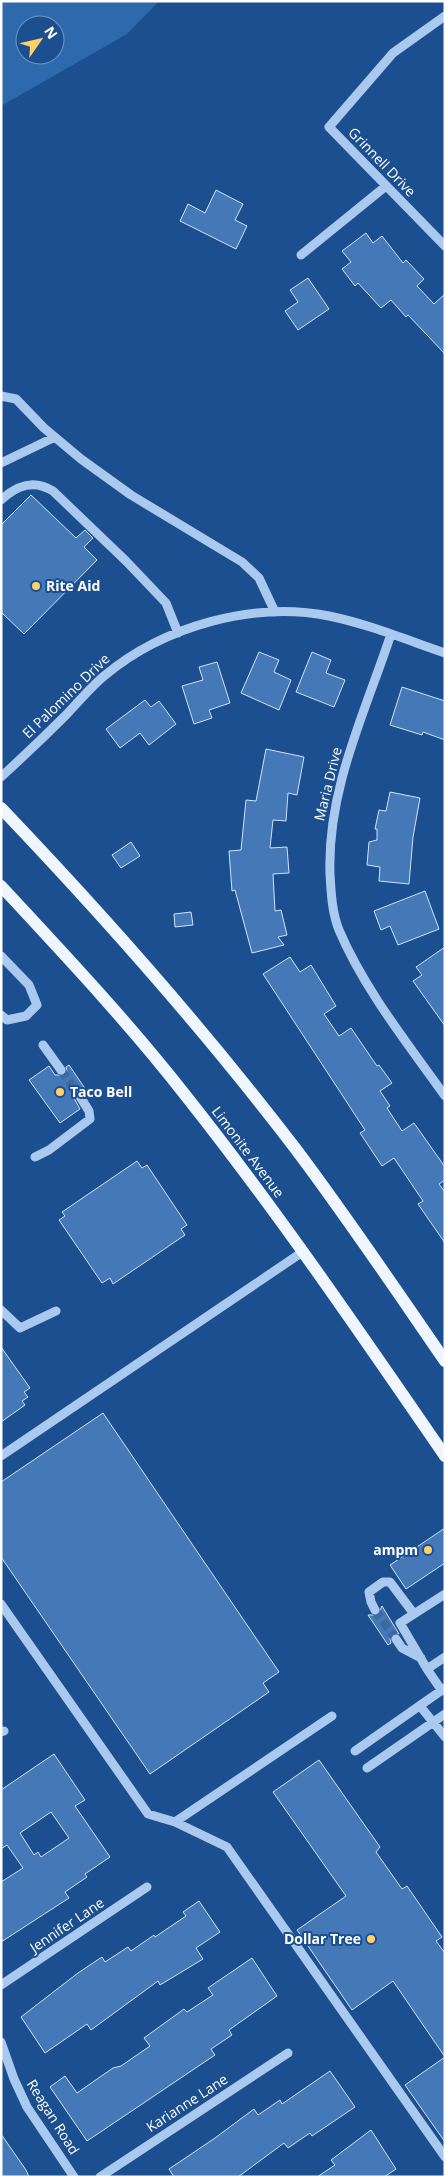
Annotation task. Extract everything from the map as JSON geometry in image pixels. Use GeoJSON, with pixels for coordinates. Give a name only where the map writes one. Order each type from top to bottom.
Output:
{"type":"FeatureCollection","features":[{"type":"Feature","properties":{"kind":"main road"},"geometry":{"type":"LineString","coordinates":[[1,808],[135,954],[216,1049],[326,1191],[445,1361]]}},
{"type":"Feature","properties":{"kind":"main road","name":"Limonite Avenue"},"geometry":{"type":"LineString","coordinates":[[1,886],[113,1007],[185,1095],[304,1251],[445,1456]]}},
{"type":"Feature","properties":{"kind":"street","name":"Grinnell Drive"},"geometry":{"type":"LineString","coordinates":[[445,16],[393,53],[329,127],[445,246]]}},
{"type":"Feature","properties":{"kind":"street"},"geometry":{"type":"LineString","coordinates":[[301,255],[386,186]]}},
{"type":"Feature","properties":{"kind":"street"},"geometry":{"type":"LineString","coordinates":[[1,396],[16,399],[81,459],[131,495],[242,562],[259,578],[275,612]]}},
{"type":"Feature","properties":{"kind":"street"},"geometry":{"type":"LineString","coordinates":[[1,463],[55,437]]}},
{"type":"Feature","properties":{"kind":"street"},"geometry":{"type":"LineString","coordinates":[[1,500],[24,484],[44,486],[53,491],[126,561],[166,603],[178,634]]}},
{"type":"Feature","properties":{"kind":"street","name":"El Palomino Drive"},"geometry":{"type":"LineString","coordinates":[[1,777],[103,676],[122,662],[178,634],[225,619],[275,612],[328,616],[391,634],[445,653]]}},
{"type":"Feature","properties":{"kind":"street","name":"Maria Drive"},"geometry":{"type":"LineString","coordinates":[[391,634],[347,756],[335,804],[330,831],[331,892],[338,928],[352,957],[445,1096]]}},
{"type":"Feature","properties":{"kind":"street"},"geometry":{"type":"LineString","coordinates":[[1,956],[29,985],[36,1005],[26,1016],[7,1020],[1,1015]]}},
{"type":"Feature","properties":{"kind":"street"},"geometry":{"type":"LineString","coordinates":[[42,1045],[61,1070]]}},
{"type":"Feature","properties":{"kind":"street"},"geometry":{"type":"LineString","coordinates":[[35,1156],[49,1150],[90,1118],[89,1111],[79,1095]]}},
{"type":"Feature","properties":{"kind":"street"},"geometry":{"type":"LineString","coordinates":[[1,1456],[304,1251]]}},
{"type":"Feature","properties":{"kind":"street"},"geometry":{"type":"LineString","coordinates":[[1,1310],[20,1328],[56,1310]]}},
{"type":"Feature","properties":{"kind":"street"},"geometry":{"type":"LineString","coordinates":[[375,1610],[370,1602],[369,1592],[383,1582],[390,1582],[414,1614]]}},
{"type":"Feature","properties":{"kind":"street"},"geometry":{"type":"LineString","coordinates":[[355,1751],[443,1690],[427,1669],[400,1623],[445,1594]]}},
{"type":"Feature","properties":{"kind":"street"},"geometry":{"type":"LineString","coordinates":[[1,1604],[148,1814],[175,1822],[227,1847],[445,2157]]}},
{"type":"Feature","properties":{"kind":"street"},"geometry":{"type":"LineString","coordinates":[[396,1639],[402,1648],[421,1659]]}},
{"type":"Feature","properties":{"kind":"street"},"geometry":{"type":"LineString","coordinates":[[427,1669],[445,1657]]}},
{"type":"Feature","properties":{"kind":"street"},"geometry":{"type":"LineString","coordinates":[[420,1706],[445,1737]]}},
{"type":"Feature","properties":{"kind":"street"},"geometry":{"type":"LineString","coordinates":[[367,1768],[445,1714]]}},
{"type":"Feature","properties":{"kind":"street"},"geometry":{"type":"LineString","coordinates":[[175,1822],[332,1716]]}},
{"type":"Feature","properties":{"kind":"street","name":"Jennifer Lane"},"geometry":{"type":"LineString","coordinates":[[1,1986],[148,1887]]}},
{"type":"Feature","properties":{"kind":"street","name":"Reagan Road"},"geometry":{"type":"LineString","coordinates":[[1,2042],[14,2079],[27,2107],[74,2177]]}},
{"type":"Feature","properties":{"kind":"street","name":"Karianne Lane"},"geometry":{"type":"LineString","coordinates":[[100,2177],[288,2053]]}},
{"type":"Feature","properties":{"kind":"shaded area"},"geometry":{"type":"Polygon","coordinates":[[[1,1],[159,1],[127,34],[1,106],[1,1]]]}},
{"type":"Feature","properties":{"kind":"building"},"geometry":{"type":"Polygon","coordinates":[[[216,190],[243,204],[235,220],[247,226],[236,249],[180,221],[188,204],[205,213],[216,190]]]}},
{"type":"Feature","properties":{"kind":"building"},"geometry":{"type":"Polygon","coordinates":[[[366,233],[373,243],[382,236],[403,263],[406,260],[424,279],[417,286],[434,304],[445,294],[445,354],[391,300],[381,308],[358,283],[355,286],[342,269],[351,262],[342,251],[366,233]]]}},
{"type":"Feature","properties":{"kind":"building"},"geometry":{"type":"Polygon","coordinates":[[[308,278],[329,309],[298,330],[285,311],[298,302],[290,290],[308,278]]]}},
{"type":"Feature","properties":{"kind":"building","name":"Rite Aid"},"geometry":{"type":"Polygon","coordinates":[[[31,495],[76,538],[85,530],[93,538],[84,547],[97,560],[24,634],[1,612],[1,525],[31,495]]]}},
{"type":"Feature","properties":{"kind":"building"},"geometry":{"type":"Polygon","coordinates":[[[259,652],[279,660],[274,672],[291,680],[279,710],[241,693],[259,652]]]}},
{"type":"Feature","properties":{"kind":"building"},"geometry":{"type":"Polygon","coordinates":[[[312,652],[331,660],[326,673],[345,680],[334,707],[296,692],[312,652]]]}},
{"type":"Feature","properties":{"kind":"building"},"geometry":{"type":"Polygon","coordinates":[[[217,662],[230,703],[209,710],[212,718],[194,724],[182,686],[203,680],[199,667],[217,662]]]}},
{"type":"Feature","properties":{"kind":"building"},"geometry":{"type":"Polygon","coordinates":[[[402,687],[445,701],[445,740],[423,732],[422,735],[390,725],[402,687]]]}},
{"type":"Feature","properties":{"kind":"building"},"geometry":{"type":"Polygon","coordinates":[[[145,700],[151,707],[159,701],[176,724],[149,745],[140,733],[120,748],[106,729],[145,700]]]}},
{"type":"Feature","properties":{"kind":"building"},"geometry":{"type":"Polygon","coordinates":[[[266,749],[304,757],[297,795],[288,793],[286,821],[273,820],[270,848],[287,847],[289,873],[273,874],[275,911],[281,910],[287,935],[278,937],[284,945],[252,953],[235,890],[232,891],[229,851],[241,850],[246,800],[256,801],[266,749]]]}},
{"type":"Feature","properties":{"kind":"building"},"geometry":{"type":"Polygon","coordinates":[[[390,792],[420,798],[413,837],[409,884],[379,881],[380,867],[367,865],[369,842],[377,840],[377,829],[375,829],[379,810],[386,811],[390,792]]]}},
{"type":"Feature","properties":{"kind":"building"},"geometry":{"type":"Polygon","coordinates":[[[131,842],[140,856],[121,868],[112,855],[131,842]]]}},
{"type":"Feature","properties":{"kind":"building"},"geometry":{"type":"Polygon","coordinates":[[[425,891],[439,929],[398,945],[390,926],[381,930],[374,911],[425,891]]]}},
{"type":"Feature","properties":{"kind":"building"},"geometry":{"type":"Polygon","coordinates":[[[191,912],[193,925],[175,927],[174,914],[191,912]]]}},
{"type":"Feature","properties":{"kind":"building"},"geometry":{"type":"Polygon","coordinates":[[[445,947],[445,1026],[413,981],[422,975],[416,967],[445,947]]]}},
{"type":"Feature","properties":{"kind":"building"},"geometry":{"type":"Polygon","coordinates":[[[290,957],[300,972],[311,965],[336,1006],[324,1014],[339,1036],[351,1028],[377,1066],[379,1065],[392,1083],[380,1091],[390,1106],[387,1108],[402,1131],[414,1123],[445,1167],[445,1180],[439,1184],[445,1192],[445,1243],[418,1204],[423,1201],[394,1158],[382,1166],[360,1133],[365,1130],[263,974],[290,957]]]}},
{"type":"Feature","properties":{"kind":"building","name":"Taco Bell"},"geometry":{"type":"Polygon","coordinates":[[[69,1065],[86,1090],[78,1089],[74,1092],[74,1098],[80,1109],[60,1123],[29,1080],[49,1066],[55,1075],[64,1075],[67,1072],[66,1067],[69,1065]]]}},
{"type":"Feature","properties":{"kind":"building"},"geometry":{"type":"Polygon","coordinates":[[[137,1161],[142,1168],[147,1165],[187,1225],[181,1229],[185,1235],[113,1284],[110,1278],[102,1283],[59,1220],[65,1216],[62,1212],[137,1161]]]}},
{"type":"Feature","properties":{"kind":"building"},"geometry":{"type":"Polygon","coordinates":[[[1,1347],[30,1388],[24,1392],[28,1397],[22,1401],[25,1405],[1,1422],[1,1347]]]}},
{"type":"Feature","properties":{"kind":"building"},"geometry":{"type":"Polygon","coordinates":[[[103,1413],[279,1672],[263,1683],[269,1692],[150,1774],[1,1557],[1,1482],[103,1413]]]}},
{"type":"Feature","properties":{"kind":"building","name":"ampm"},"geometry":{"type":"Polygon","coordinates":[[[445,1528],[445,1563],[406,1589],[390,1565],[445,1528]]]}},
{"type":"Feature","properties":{"kind":"building"},"geometry":{"type":"Polygon","coordinates":[[[382,1606],[399,1634],[392,1634],[391,1643],[388,1645],[368,1615],[378,1615],[382,1606]]]}},
{"type":"Feature","properties":{"kind":"building"},"geometry":{"type":"Polygon","coordinates":[[[54,1754],[85,1800],[75,1806],[110,1857],[85,1874],[87,1877],[65,1892],[69,1898],[1,1942],[1,1882],[23,1868],[7,1845],[1,1849],[1,1790],[54,1754]],[[51,1812],[20,1833],[34,1855],[38,1852],[41,1857],[69,1838],[51,1812]]]}},
{"type":"Feature","properties":{"kind":"building"},"geometry":{"type":"Polygon","coordinates":[[[319,1760],[380,1847],[376,1852],[402,1889],[407,1886],[442,1937],[436,1941],[445,1953],[445,2057],[393,1981],[352,2010],[297,1930],[346,1896],[273,1792],[319,1760]]]}},
{"type":"Feature","properties":{"kind":"building"},"geometry":{"type":"Polygon","coordinates":[[[199,1901],[220,1932],[196,1948],[203,1959],[160,1985],[158,1981],[91,2030],[87,2024],[45,2053],[21,2017],[102,1957],[105,1962],[128,1947],[131,1951],[154,1935],[155,1937],[186,1916],[183,1912],[199,1901]]]}},
{"type":"Feature","properties":{"kind":"building"},"geometry":{"type":"Polygon","coordinates":[[[252,1958],[277,1996],[229,2030],[232,2035],[211,2049],[215,2055],[87,2141],[50,2087],[65,2076],[77,2093],[113,2068],[121,2066],[150,2046],[144,2038],[184,2009],[187,2012],[213,1995],[208,1988],[252,1958]]]}},
{"type":"Feature","properties":{"kind":"building"},"geometry":{"type":"Polygon","coordinates":[[[445,2057],[445,2142],[405,2085],[445,2057]]]}},
{"type":"Feature","properties":{"kind":"building"},"geometry":{"type":"Polygon","coordinates":[[[330,2071],[355,2107],[312,2136],[310,2133],[288,2148],[284,2143],[238,2177],[174,2177],[169,2169],[254,2109],[258,2115],[280,2100],[282,2104],[330,2071]]]}},
{"type":"Feature","properties":{"kind":"building"},"geometry":{"type":"Polygon","coordinates":[[[371,2130],[396,2169],[384,2177],[317,2177],[335,2165],[331,2160],[371,2130]]]}},
{"type":"Feature","properties":{"kind":"building"},"geometry":{"type":"Polygon","coordinates":[[[1,2134],[26,2170],[29,2177],[1,2177],[1,2134]]]}},
{"type":"Feature","properties":{"kind":"tunnel"},"geometry":{"type":"LineString","coordinates":[[61,1070],[79,1095]]}},
{"type":"Feature","properties":{"kind":"tunnel"},"geometry":{"type":"LineString","coordinates":[[375,1610],[396,1639]]}},
{"type":"Feature","properties":{"kind":"place","name":"Rite Aid"},"geometry":{"type":"Point","coordinates":[36,586]}},
{"type":"Feature","properties":{"kind":"place","name":"Taco Bell"},"geometry":{"type":"Point","coordinates":[60,1092]}},
{"type":"Feature","properties":{"kind":"place","name":"ampm"},"geometry":{"type":"Point","coordinates":[428,1550]}},
{"type":"Feature","properties":{"kind":"place","name":"Dollar Tree"},"geometry":{"type":"Point","coordinates":[371,1939]}}]}
